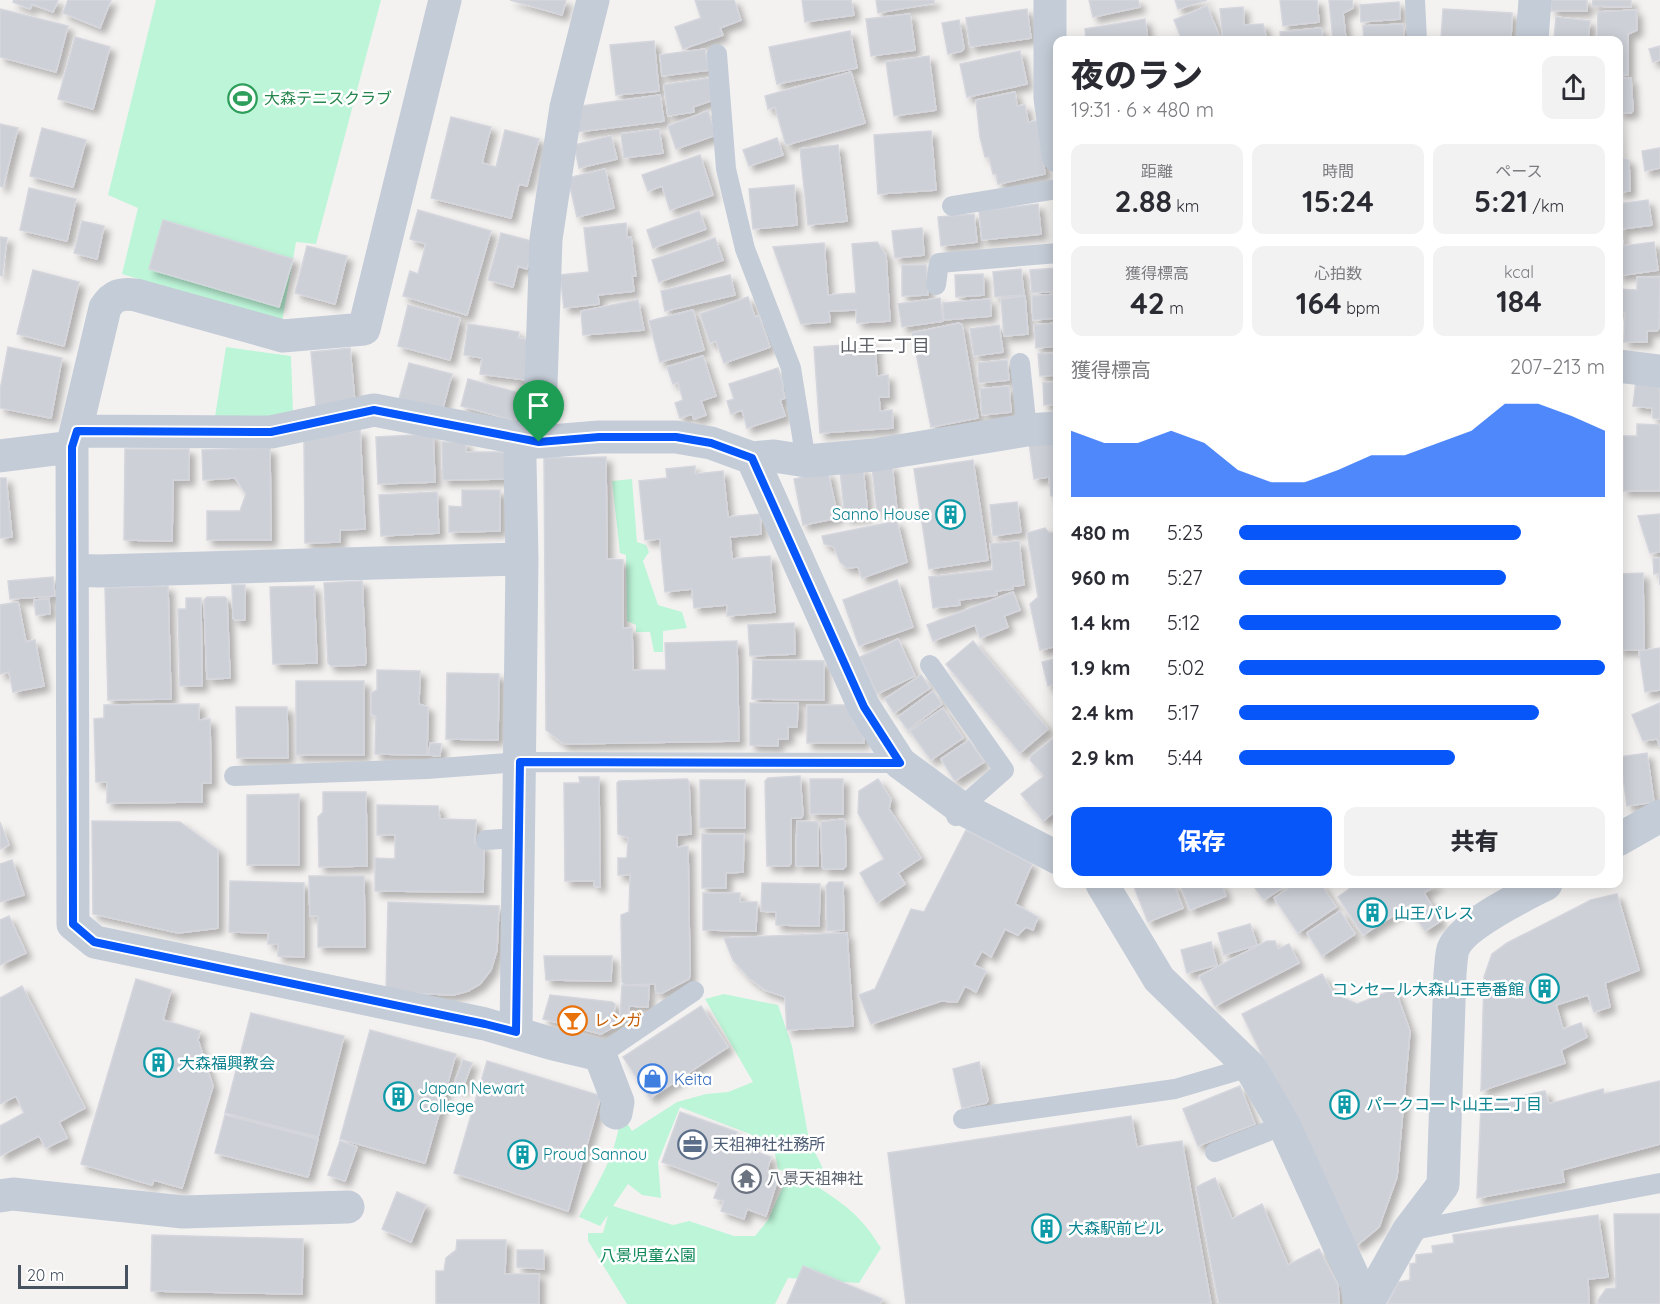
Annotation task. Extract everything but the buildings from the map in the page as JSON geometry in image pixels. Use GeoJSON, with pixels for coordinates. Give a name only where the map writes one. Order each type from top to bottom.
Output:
{"type":"FeatureCollection","features":[{"type":"Feature","properties":{"kind":"street"},"geometry":{"type":"LineString","coordinates":[[445,0],[364,329],[283,336],[136,295],[116,296],[105,308],[74,439],[73,924],[94,942],[485,1024],[600,1055],[618,1102],[616,1113]]}},
{"type":"Feature","properties":{"kind":"street"},"geometry":{"type":"LineString","coordinates":[[516,1032],[510,952],[519,838],[522,559],[520,460],[531,441],[546,239],[566,107],[593,0]]}},
{"type":"Feature","properties":{"kind":"street"},"geometry":{"type":"LineString","coordinates":[[1050,0],[1050,98],[1053,120]]}},
{"type":"Feature","properties":{"kind":"street"},"geometry":{"type":"LineString","coordinates":[[1533,36],[1535,0]]}},
{"type":"Feature","properties":{"kind":"street"},"geometry":{"type":"LineString","coordinates":[[1623,367],[1660,371]]}},
{"type":"Feature","properties":{"kind":"street"},"geometry":{"type":"LineString","coordinates":[[0,456],[74,439],[271,432],[374,410],[531,441],[599,433],[676,437],[711,443],[752,458],[774,456],[806,461],[874,455],[1042,429]]}},
{"type":"Feature","properties":{"kind":"street"},"geometry":{"type":"LineString","coordinates":[[752,458],[864,707],[900,763],[958,813],[1053,856]]}},
{"type":"Feature","properties":{"kind":"street"},"geometry":{"type":"LineString","coordinates":[[73,570],[522,559]]}},
{"type":"Feature","properties":{"kind":"street"},"geometry":{"type":"LineString","coordinates":[[1623,837],[1660,816]]}},
{"type":"Feature","properties":{"kind":"street"},"geometry":{"type":"LineString","coordinates":[[1104,888],[1159,979],[1250,1067],[1284,1125],[1357,1285],[1360,1304]]}},
{"type":"Feature","properties":{"kind":"street"},"geometry":{"type":"LineString","coordinates":[[1367,1304],[1408,1231],[1443,1185],[1450,973],[1453,948],[1469,930],[1487,917],[1539,888]]}},
{"type":"Feature","properties":{"kind":"street"},"geometry":{"type":"LineString","coordinates":[[0,1196],[13,1194],[183,1212],[348,1207]]}},
{"type":"Feature","properties":{"kind":"lane"},"geometry":{"type":"LineString","coordinates":[[1415,0],[1418,36]]}},
{"type":"Feature","properties":{"kind":"lane"},"geometry":{"type":"LineString","coordinates":[[717,54],[726,169],[745,249],[791,368],[806,461]]}},
{"type":"Feature","properties":{"kind":"lane"},"geometry":{"type":"LineString","coordinates":[[952,206],[1053,190]]}},
{"type":"Feature","properties":{"kind":"lane"},"geometry":{"type":"LineString","coordinates":[[936,285],[939,263],[1053,252]]}},
{"type":"Feature","properties":{"kind":"lane"},"geometry":{"type":"LineString","coordinates":[[1020,363],[1042,429]]}},
{"type":"Feature","properties":{"kind":"lane"},"geometry":{"type":"LineString","coordinates":[[930,665],[1004,770],[958,813]]}},
{"type":"Feature","properties":{"kind":"lane"},"geometry":{"type":"LineString","coordinates":[[234,776],[428,769],[520,762],[900,763]]}},
{"type":"Feature","properties":{"kind":"lane"},"geometry":{"type":"LineString","coordinates":[[486,840],[519,838]]}},
{"type":"Feature","properties":{"kind":"lane"},"geometry":{"type":"LineString","coordinates":[[600,1055],[694,991]]}},
{"type":"Feature","properties":{"kind":"lane"},"geometry":{"type":"LineString","coordinates":[[963,1119],[1175,1089],[1250,1067]]}},
{"type":"Feature","properties":{"kind":"lane"},"geometry":{"type":"LineString","coordinates":[[1215,1152],[1284,1125]]}},
{"type":"Feature","properties":{"kind":"lane"},"geometry":{"type":"LineString","coordinates":[[1408,1231],[1660,1183]]}},
{"type":"Feature","properties":{"kind":"green space","name":"大森テニスクラブ"},"geometry":{"type":"Polygon","coordinates":[[[156,0],[381,0],[316,244],[296,242],[282,322],[122,274],[138,208],[108,195],[156,0]]]}},
{"type":"Feature","properties":{"kind":"green space"},"geometry":{"type":"Polygon","coordinates":[[[226,347],[291,356],[293,414],[214,423],[226,347]]]}},
{"type":"Feature","properties":{"kind":"green space"},"geometry":{"type":"Polygon","coordinates":[[[632,479],[637,542],[646,545],[649,552],[643,561],[658,605],[682,612],[687,628],[663,631],[663,652],[654,652],[650,632],[636,632],[636,625],[627,621],[626,555],[620,553],[612,481],[632,479]]]}},
{"type":"Feature","properties":{"kind":"green space","name":"八景児童公園"},"geometry":{"type":"Polygon","coordinates":[[[724,994],[778,1005],[792,1046],[809,1140],[832,1187],[778,1169],[774,1149],[750,1134],[680,1107],[658,1162],[661,1198],[642,1195],[628,1184],[613,1206],[673,1225],[689,1221],[734,1236],[755,1236],[768,1220],[783,1186],[810,1182],[850,1210],[866,1226],[881,1248],[859,1283],[788,1278],[775,1304],[627,1304],[588,1241],[588,1233],[603,1233],[608,1215],[600,1226],[579,1217],[612,1154],[620,1112],[632,1131],[677,1102],[706,1094],[728,1092],[753,1082],[705,999],[724,994]]]}},
{"type":"Feature","properties":{"kind":"place","name":"大森テニスクラブ"},"geometry":{"type":"Point","coordinates":[243,98]}},
{"type":"Feature","properties":{"kind":"place","name":"Sanno House"},"geometry":{"type":"Point","coordinates":[951,514]}},
{"type":"Feature","properties":{"kind":"place","name":"山王パレス"},"geometry":{"type":"Point","coordinates":[1373,913]}},
{"type":"Feature","properties":{"kind":"place","name":"コンセール大森山王壱番館"},"geometry":{"type":"Point","coordinates":[1545,989]}},
{"type":"Feature","properties":{"kind":"place","name":"レンガ"},"geometry":{"type":"Point","coordinates":[573,1020]}},
{"type":"Feature","properties":{"kind":"place","name":"大森福興教会"},"geometry":{"type":"Point","coordinates":[158,1063]}},
{"type":"Feature","properties":{"kind":"place","name":"Keita"},"geometry":{"type":"Point","coordinates":[653,1079]}},
{"type":"Feature","properties":{"kind":"place","name":"Japan Newart College"},"geometry":{"type":"Point","coordinates":[398,1097]}},
{"type":"Feature","properties":{"kind":"place","name":"パークコート山王二丁目"},"geometry":{"type":"Point","coordinates":[1345,1104]}},
{"type":"Feature","properties":{"kind":"place","name":"天祖神社社務所"},"geometry":{"type":"Point","coordinates":[692,1144]}},
{"type":"Feature","properties":{"kind":"place","name":"Proud Sannou"},"geometry":{"type":"Point","coordinates":[522,1154]}},
{"type":"Feature","properties":{"kind":"place","name":"八景天祖神社"},"geometry":{"type":"Point","coordinates":[746,1178]}},
{"type":"Feature","properties":{"kind":"place","name":"大森駅前ビル"},"geometry":{"type":"Point","coordinates":[1047,1228]}},
{"type":"Feature","properties":{"kind":"district","name":"山王二丁目"},"geometry":{"type":"Point","coordinates":[885,345]}},
{"type":"Feature","properties":{"kind":"route"},"geometry":{"type":"LineString","coordinates":[[374,410],[539,442],[599,437],[676,437],[711,443],[752,458],[864,707],[900,763],[520,762],[516,1032],[94,942],[73,924],[72,447],[77,431],[271,432],[374,410]]}}]}
